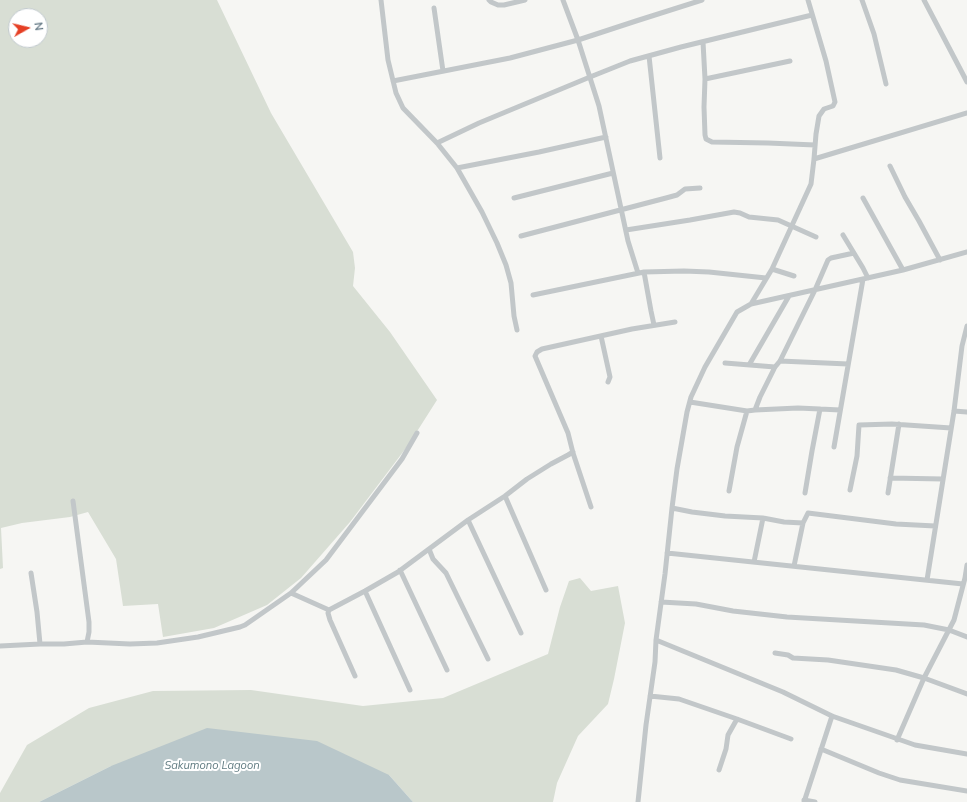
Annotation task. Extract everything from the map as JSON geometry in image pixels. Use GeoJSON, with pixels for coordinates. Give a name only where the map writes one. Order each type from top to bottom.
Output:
{"type":"FeatureCollection","features":[{"type":"Feature","properties":{"kind":"street"},"geometry":{"type":"LineString","coordinates":[[381,0],[388,60],[396,93],[403,108],[437,143],[457,168],[482,212],[506,265],[511,283],[514,316],[517,330]]}},
{"type":"Feature","properties":{"kind":"street"},"geometry":{"type":"LineString","coordinates":[[489,0],[498,5],[525,0]]}},
{"type":"Feature","properties":{"kind":"street"},"geometry":{"type":"LineString","coordinates":[[563,0],[578,40],[599,106],[628,241],[641,273],[654,326]]}},
{"type":"Feature","properties":{"kind":"street"},"geometry":{"type":"LineString","coordinates":[[393,81],[510,58],[578,40],[702,0]]}},
{"type":"Feature","properties":{"kind":"street"},"geometry":{"type":"LineString","coordinates":[[751,304],[772,269],[810,184],[817,123],[824,109],[833,106],[835,101],[826,61],[808,0]]}},
{"type":"Feature","properties":{"kind":"street"},"geometry":{"type":"LineString","coordinates":[[862,0],[874,34],[886,84]]}},
{"type":"Feature","properties":{"kind":"street"},"geometry":{"type":"LineString","coordinates":[[924,0],[967,82]]}},
{"type":"Feature","properties":{"kind":"street"},"geometry":{"type":"LineString","coordinates":[[434,8],[443,71]]}},
{"type":"Feature","properties":{"kind":"street"},"geometry":{"type":"LineString","coordinates":[[437,143],[479,123],[630,62],[812,15]]}},
{"type":"Feature","properties":{"kind":"street"},"geometry":{"type":"LineString","coordinates":[[703,42],[705,79],[705,135],[709,141],[815,145]]}},
{"type":"Feature","properties":{"kind":"street"},"geometry":{"type":"LineString","coordinates":[[649,56],[660,158]]}},
{"type":"Feature","properties":{"kind":"street"},"geometry":{"type":"LineString","coordinates":[[705,79],[790,61]]}},
{"type":"Feature","properties":{"kind":"street"},"geometry":{"type":"LineString","coordinates":[[814,159],[967,113]]}},
{"type":"Feature","properties":{"kind":"street"},"geometry":{"type":"LineString","coordinates":[[457,168],[540,152],[606,137]]}},
{"type":"Feature","properties":{"kind":"street"},"geometry":{"type":"LineString","coordinates":[[890,166],[904,197],[940,260]]}},
{"type":"Feature","properties":{"kind":"street"},"geometry":{"type":"LineString","coordinates":[[514,198],[613,173]]}},
{"type":"Feature","properties":{"kind":"street"},"geometry":{"type":"LineString","coordinates":[[521,236],[677,195],[685,189],[700,188]]}},
{"type":"Feature","properties":{"kind":"street"},"geometry":{"type":"LineString","coordinates":[[863,198],[903,270]]}},
{"type":"Feature","properties":{"kind":"street"},"geometry":{"type":"LineString","coordinates":[[626,230],[734,212],[749,217],[778,220],[816,237]]}},
{"type":"Feature","properties":{"kind":"street"},"geometry":{"type":"LineString","coordinates":[[834,447],[848,364],[865,278],[854,253],[843,235]]}},
{"type":"Feature","properties":{"kind":"street"},"geometry":{"type":"LineString","coordinates":[[638,802],[655,662],[656,640],[682,438],[691,397],[705,366],[737,312],[751,304],[903,270],[967,252]]}},
{"type":"Feature","properties":{"kind":"street"},"geometry":{"type":"LineString","coordinates":[[755,410],[775,367],[780,361],[815,290],[828,260],[854,253]]}},
{"type":"Feature","properties":{"kind":"street"},"geometry":{"type":"LineString","coordinates":[[772,269],[794,276]]}},
{"type":"Feature","properties":{"kind":"street"},"geometry":{"type":"LineString","coordinates":[[533,295],[641,273],[684,271],[709,272],[766,278]]}},
{"type":"Feature","properties":{"kind":"street"},"geometry":{"type":"LineString","coordinates":[[749,365],[790,296]]}},
{"type":"Feature","properties":{"kind":"street"},"geometry":{"type":"LineString","coordinates":[[591,507],[564,420],[535,356],[537,352],[542,349],[632,329],[675,322]]}},
{"type":"Feature","properties":{"kind":"street"},"geometry":{"type":"LineString","coordinates":[[926,580],[954,411],[962,346],[967,326]]}},
{"type":"Feature","properties":{"kind":"street"},"geometry":{"type":"LineString","coordinates":[[601,336],[610,377],[608,382]]}},
{"type":"Feature","properties":{"kind":"street"},"geometry":{"type":"LineString","coordinates":[[780,361],[848,364]]}},
{"type":"Feature","properties":{"kind":"street"},"geometry":{"type":"LineString","coordinates":[[725,363],[775,367]]}},
{"type":"Feature","properties":{"kind":"street"},"geometry":{"type":"LineString","coordinates":[[690,402],[747,411],[820,408],[840,410]]}},
{"type":"Feature","properties":{"kind":"street"},"geometry":{"type":"LineString","coordinates":[[806,493],[820,408]]}},
{"type":"Feature","properties":{"kind":"street"},"geometry":{"type":"LineString","coordinates":[[729,491],[737,447],[747,411]]}},
{"type":"Feature","properties":{"kind":"street"},"geometry":{"type":"LineString","coordinates":[[954,411],[967,412]]}},
{"type":"Feature","properties":{"kind":"street"},"geometry":{"type":"LineString","coordinates":[[850,490],[857,456],[860,425],[899,424],[951,428]]}},
{"type":"Feature","properties":{"kind":"street"},"geometry":{"type":"LineString","coordinates":[[888,493],[899,424]]}},
{"type":"Feature","properties":{"kind":"street"},"geometry":{"type":"LineString","coordinates":[[0,646],[87,642],[130,644],[157,643],[198,637],[245,625],[291,593],[326,560],[402,459],[417,433]]}},
{"type":"Feature","properties":{"kind":"street"},"geometry":{"type":"LineString","coordinates":[[329,610],[400,570],[527,479],[573,452]]}},
{"type":"Feature","properties":{"kind":"street"},"geometry":{"type":"LineString","coordinates":[[890,478],[943,479]]}},
{"type":"Feature","properties":{"kind":"street"},"geometry":{"type":"LineString","coordinates":[[504,496],[546,590]]}},
{"type":"Feature","properties":{"kind":"street"},"geometry":{"type":"LineString","coordinates":[[73,501],[89,622],[87,642]]}},
{"type":"Feature","properties":{"kind":"street"},"geometry":{"type":"LineString","coordinates":[[672,508],[692,512],[803,523]]}},
{"type":"Feature","properties":{"kind":"street"},"geometry":{"type":"LineString","coordinates":[[794,566],[803,523],[808,513],[896,524],[935,526]]}},
{"type":"Feature","properties":{"kind":"street"},"geometry":{"type":"LineString","coordinates":[[754,562],[764,518]]}},
{"type":"Feature","properties":{"kind":"street"},"geometry":{"type":"LineString","coordinates":[[468,520],[521,633]]}},
{"type":"Feature","properties":{"kind":"street"},"geometry":{"type":"LineString","coordinates":[[429,549],[433,559],[446,573],[488,659]]}},
{"type":"Feature","properties":{"kind":"street"},"geometry":{"type":"LineString","coordinates":[[667,553],[926,580],[965,581]]}},
{"type":"Feature","properties":{"kind":"street"},"geometry":{"type":"LineString","coordinates":[[897,740],[924,678],[954,620],[965,581],[967,565]]}},
{"type":"Feature","properties":{"kind":"street"},"geometry":{"type":"LineString","coordinates":[[400,570],[447,670]]}},
{"type":"Feature","properties":{"kind":"street"},"geometry":{"type":"LineString","coordinates":[[31,573],[40,644]]}},
{"type":"Feature","properties":{"kind":"street"},"geometry":{"type":"LineString","coordinates":[[365,591],[410,690]]}},
{"type":"Feature","properties":{"kind":"street"},"geometry":{"type":"LineString","coordinates":[[291,593],[329,610]]}},
{"type":"Feature","properties":{"kind":"street"},"geometry":{"type":"LineString","coordinates":[[661,602],[696,604],[733,611],[787,616],[924,625],[949,630],[967,636]]}},
{"type":"Feature","properties":{"kind":"street"},"geometry":{"type":"LineString","coordinates":[[329,610],[328,613],[330,620],[355,676]]}},
{"type":"Feature","properties":{"kind":"street"},"geometry":{"type":"LineString","coordinates":[[656,640],[783,692],[832,716],[897,740],[915,745],[967,754]]}},
{"type":"Feature","properties":{"kind":"street"},"geometry":{"type":"LineString","coordinates":[[775,653],[788,655],[793,658],[828,660],[896,670],[924,678],[967,694]]}},
{"type":"Feature","properties":{"kind":"street"},"geometry":{"type":"LineString","coordinates":[[650,696],[679,699],[791,739]]}},
{"type":"Feature","properties":{"kind":"street"},"geometry":{"type":"LineString","coordinates":[[814,802],[804,801],[832,716]]}},
{"type":"Feature","properties":{"kind":"street"},"geometry":{"type":"LineString","coordinates":[[719,770],[726,749],[728,734],[737,719]]}},
{"type":"Feature","properties":{"kind":"street"},"geometry":{"type":"LineString","coordinates":[[820,749],[900,780],[967,791]]}},
{"type":"Feature","properties":{"kind":"shaded area"},"geometry":{"type":"Polygon","coordinates":[[[0,0],[217,0],[271,113],[353,252],[355,268],[353,286],[390,332],[437,400],[409,444],[350,522],[301,578],[267,605],[214,628],[163,637],[158,604],[123,606],[116,559],[88,512],[70,517],[22,523],[1,528],[3,568],[0,569],[0,0]]]}},
{"type":"Feature","properties":{"kind":"shaded area"},"geometry":{"type":"Polygon","coordinates":[[[580,578],[591,591],[618,586],[625,623],[608,704],[578,736],[557,783],[553,802],[413,802],[389,775],[111,766],[39,802],[0,802],[0,793],[27,745],[89,708],[153,691],[251,690],[363,706],[443,698],[548,654],[560,607],[569,581],[580,578]]]}},
{"type":"Feature","properties":{"kind":"water","name":"Sakumono Lagoon"},"geometry":{"type":"Polygon","coordinates":[[[207,728],[317,741],[389,775],[413,802],[39,802],[111,766],[207,728]]]}}]}
